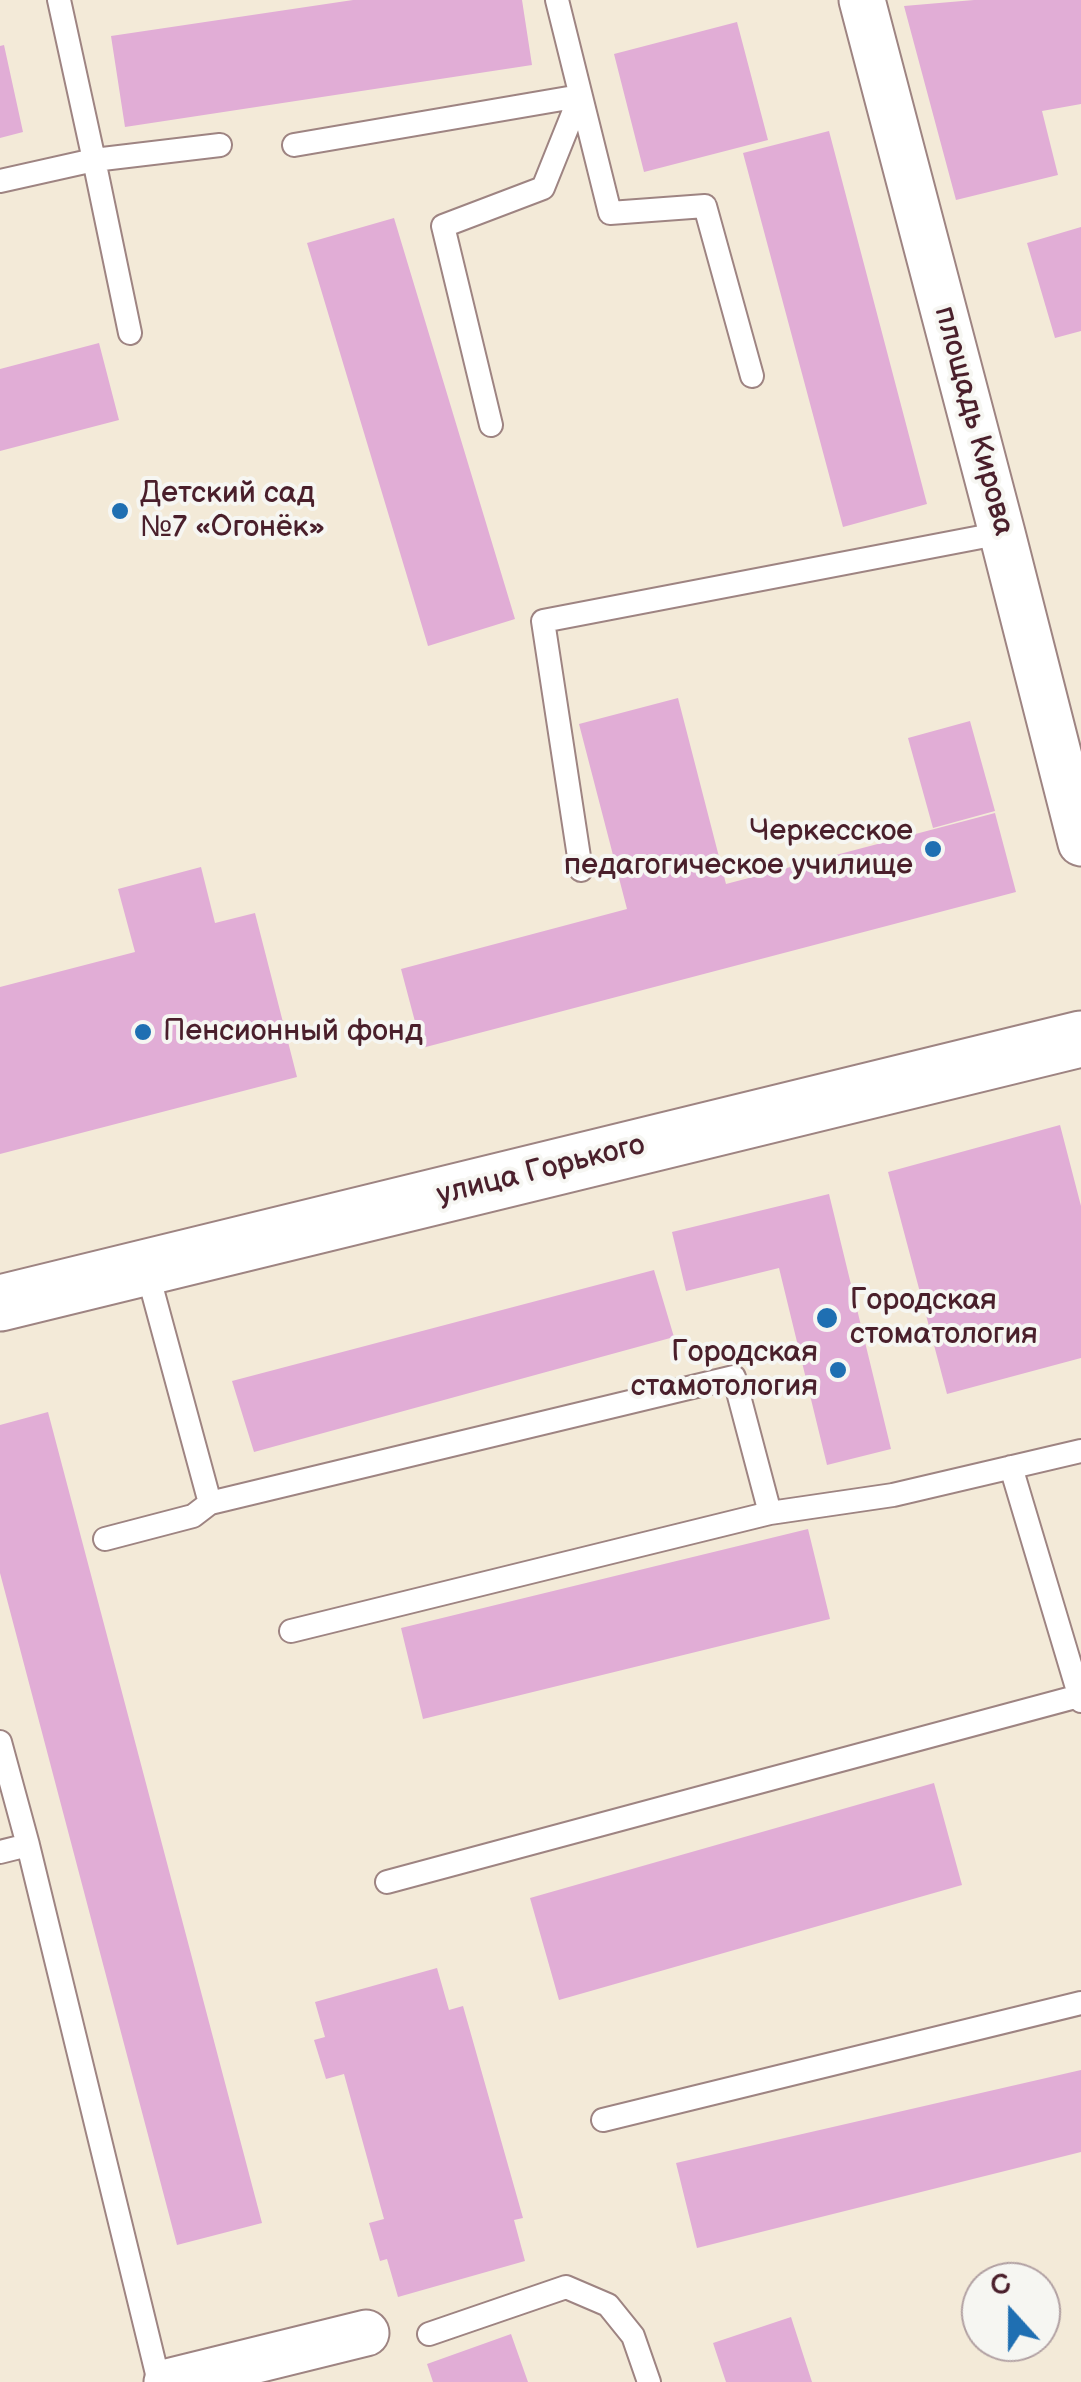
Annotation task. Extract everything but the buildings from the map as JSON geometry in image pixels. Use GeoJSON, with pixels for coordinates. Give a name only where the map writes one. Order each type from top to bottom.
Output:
{"type":"FeatureCollection","features":[{"type":"Feature","properties":{"kind":"street","name":"площадь Кирова"},"geometry":{"type":"LineString","coordinates":[[862,0],[1081,843]]}},
{"type":"Feature","properties":{"kind":"street","name":"улица Горького"},"geometry":{"type":"LineString","coordinates":[[0,1303],[1081,1038]]}},
{"type":"Feature","properties":{"kind":"street"},"geometry":{"type":"LineString","coordinates":[[167,2382],[366,2333]]}},
{"type":"Feature","properties":{"kind":"lane"},"geometry":{"type":"LineString","coordinates":[[59,0],[130,333]]}},
{"type":"Feature","properties":{"kind":"lane"},"geometry":{"type":"LineString","coordinates":[[558,0],[610,213],[705,206],[752,376]]}},
{"type":"Feature","properties":{"kind":"lane"},"geometry":{"type":"LineString","coordinates":[[294,145],[580,96]]}},
{"type":"Feature","properties":{"kind":"lane"},"geometry":{"type":"LineString","coordinates":[[491,425],[443,226],[543,188],[580,96]]}},
{"type":"Feature","properties":{"kind":"lane"},"geometry":{"type":"LineString","coordinates":[[0,181],[94,160],[220,145]]}},
{"type":"Feature","properties":{"kind":"lane"},"geometry":{"type":"LineString","coordinates":[[581,870],[544,622],[1002,533]]}},
{"type":"Feature","properties":{"kind":"lane"},"geometry":{"type":"LineString","coordinates":[[146,1267],[210,1503]]}},
{"type":"Feature","properties":{"kind":"lane"},"geometry":{"type":"LineString","coordinates":[[105,1538],[192,1516],[210,1503],[734,1378],[770,1513]]}},
{"type":"Feature","properties":{"kind":"lane"},"geometry":{"type":"LineString","coordinates":[[291,1632],[770,1513],[892,1495],[1081,1451]]}},
{"type":"Feature","properties":{"kind":"lane"},"geometry":{"type":"LineString","coordinates":[[387,1882],[1080,1699],[1011,1467]]}},
{"type":"Feature","properties":{"kind":"lane"},"geometry":{"type":"LineString","coordinates":[[0,1742],[159,2382]]}},
{"type":"Feature","properties":{"kind":"lane"},"geometry":{"type":"LineString","coordinates":[[0,1852],[28,1845]]}},
{"type":"Feature","properties":{"kind":"lane"},"geometry":{"type":"LineString","coordinates":[[603,2120],[1081,2002]]}},
{"type":"Feature","properties":{"kind":"lane"},"geometry":{"type":"LineString","coordinates":[[430,2334],[566,2287],[608,2306],[633,2336],[648,2382]]}},
{"type":"Feature","properties":{"kind":"place","name":"Детский сад №7 «Огонёк»"},"geometry":{"type":"Point","coordinates":[120,511]}},
{"type":"Feature","properties":{"kind":"place","name":"Черкесское педагогическое училище"},"geometry":{"type":"Point","coordinates":[933,849]}},
{"type":"Feature","properties":{"kind":"place","name":"Пенсионный фонд"},"geometry":{"type":"Point","coordinates":[143,1032]}},
{"type":"Feature","properties":{"kind":"place","name":"Городская стоматология"},"geometry":{"type":"Point","coordinates":[827,1318]}},
{"type":"Feature","properties":{"kind":"place","name":"Городская стамотология"},"geometry":{"type":"Point","coordinates":[838,1370]}}]}
